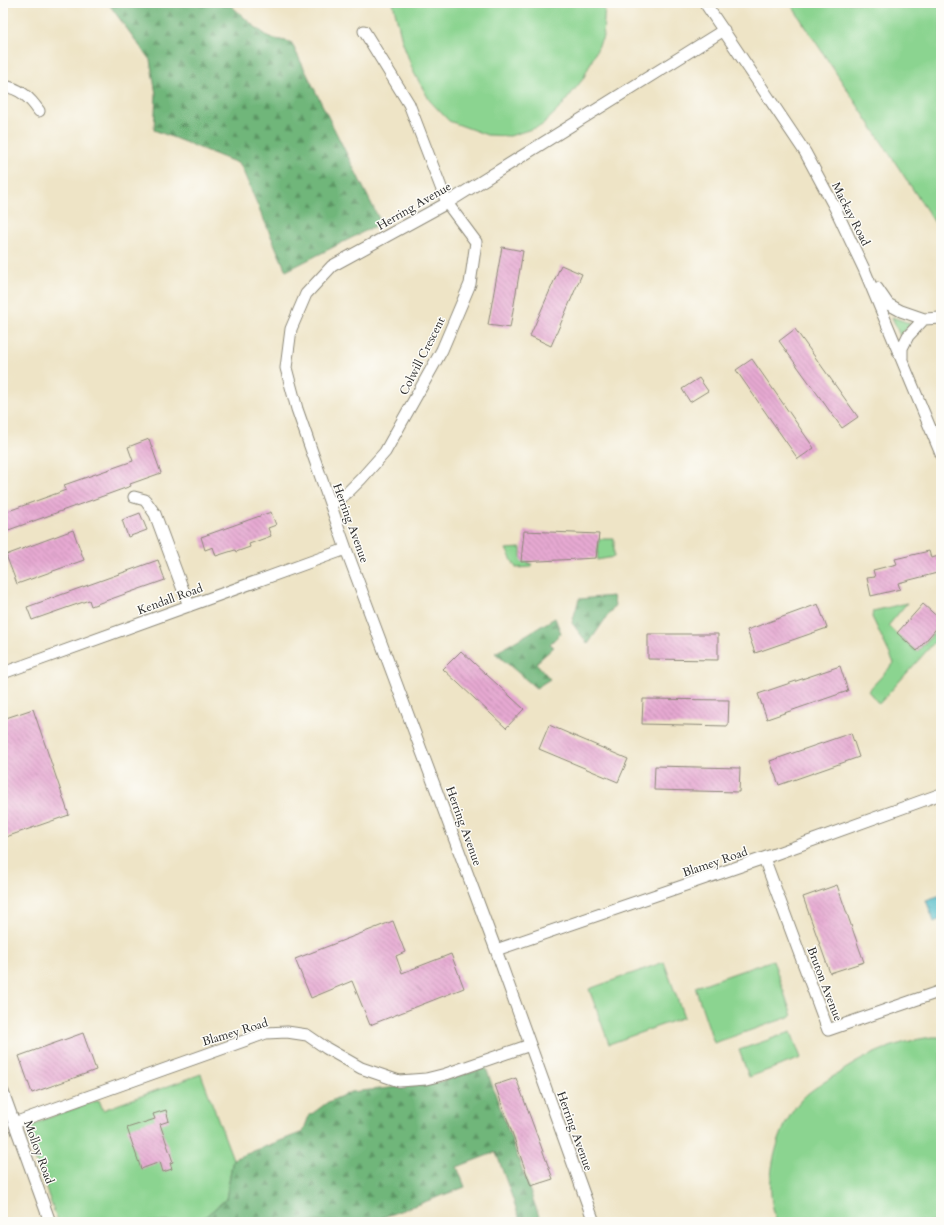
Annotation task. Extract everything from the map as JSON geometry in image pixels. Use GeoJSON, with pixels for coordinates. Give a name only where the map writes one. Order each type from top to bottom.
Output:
{"type":"FeatureCollection","features":[{"type":"Feature","properties":{"kind":"street","name":"Mackay Road"},"geometry":{"type":"LineString","coordinates":[[705,3],[805,152],[835,208],[864,269],[941,454]]}},
{"type":"Feature","properties":{"kind":"street","name":"Herring Avenue"},"geometry":{"type":"LineString","coordinates":[[594,1222],[496,950],[346,549],[297,409],[286,368],[291,330],[306,294],[332,266],[447,203],[724,30]]}},
{"type":"Feature","properties":{"kind":"street","name":"Colwill Crescent"},"geometry":{"type":"LineString","coordinates":[[331,505],[348,492],[386,452],[442,350],[470,284],[476,242],[447,203],[408,104],[364,31]]}},
{"type":"Feature","properties":{"kind":"street"},"geometry":{"type":"LineString","coordinates":[[3,86],[26,95],[40,111]]}},
{"type":"Feature","properties":{"kind":"street"},"geometry":{"type":"LineString","coordinates":[[864,269],[888,304],[901,311],[924,319],[941,318]]}},
{"type":"Feature","properties":{"kind":"street"},"geometry":{"type":"LineString","coordinates":[[903,361],[902,348],[908,336],[924,319]]}},
{"type":"Feature","properties":{"kind":"street"},"geometry":{"type":"LineString","coordinates":[[134,497],[145,500],[155,514],[189,606]]}},
{"type":"Feature","properties":{"kind":"street","name":"Kendall Road"},"geometry":{"type":"LineString","coordinates":[[3,673],[346,549]]}},
{"type":"Feature","properties":{"kind":"street","name":"Blamey Road"},"geometry":{"type":"LineString","coordinates":[[496,950],[764,858],[941,794]]}},
{"type":"Feature","properties":{"kind":"street","name":"Bruton Avenue"},"geometry":{"type":"LineString","coordinates":[[764,858],[828,1030],[941,991]]}},
{"type":"Feature","properties":{"kind":"street","name":"Blamey Road"},"geometry":{"type":"LineString","coordinates":[[14,1123],[266,1033],[287,1032],[307,1035],[332,1052],[361,1068],[399,1081],[426,1079],[446,1074],[530,1045]]}},
{"type":"Feature","properties":{"kind":"street","name":"Molloy Road"},"geometry":{"type":"LineString","coordinates":[[3,1092],[50,1222]]}},
{"type":"Feature","properties":{"kind":"green space"},"geometry":{"type":"Polygon","coordinates":[[[108,3],[228,3],[270,38],[291,42],[381,223],[286,271],[240,164],[154,130],[156,94],[150,60],[108,3]]]}},
{"type":"Feature","properties":{"kind":"green space"},"geometry":{"type":"Polygon","coordinates":[[[393,3],[605,3],[603,37],[583,79],[560,108],[541,126],[510,136],[487,135],[449,121],[430,101],[413,71],[402,40],[393,3]]]}},
{"type":"Feature","properties":{"kind":"green space"},"geometry":{"type":"Polygon","coordinates":[[[790,3],[941,3],[941,232],[790,3]]]}},
{"type":"Feature","properties":{"kind":"green space"},"geometry":{"type":"Polygon","coordinates":[[[892,317],[909,323],[910,325],[900,336],[892,317]]]}},
{"type":"Feature","properties":{"kind":"green space"},"geometry":{"type":"Polygon","coordinates":[[[599,539],[614,539],[614,557],[597,560],[599,539]]]}},
{"type":"Feature","properties":{"kind":"green space"},"geometry":{"type":"Polygon","coordinates":[[[521,548],[521,557],[530,557],[528,563],[532,564],[532,567],[516,568],[506,549],[521,548]]]}},
{"type":"Feature","properties":{"kind":"green space"},"geometry":{"type":"Polygon","coordinates":[[[613,596],[615,605],[588,644],[572,623],[579,599],[613,596]]]}},
{"type":"Feature","properties":{"kind":"green space"},"geometry":{"type":"Polygon","coordinates":[[[907,603],[888,626],[917,652],[941,625],[941,635],[879,704],[868,691],[894,663],[872,617],[873,611],[907,603]]]}},
{"type":"Feature","properties":{"kind":"green space"},"geometry":{"type":"Polygon","coordinates":[[[555,618],[561,633],[550,644],[554,647],[536,663],[550,679],[536,688],[495,653],[555,618]]]}},
{"type":"Feature","properties":{"kind":"green space"},"geometry":{"type":"Polygon","coordinates":[[[773,960],[792,1016],[714,1043],[695,987],[773,960]]]}},
{"type":"Feature","properties":{"kind":"green space"},"geometry":{"type":"Polygon","coordinates":[[[664,962],[684,1017],[609,1044],[589,989],[664,962]]]}},
{"type":"Feature","properties":{"kind":"green space"},"geometry":{"type":"Polygon","coordinates":[[[791,1032],[801,1058],[749,1077],[739,1050],[791,1032]]]}},
{"type":"Feature","properties":{"kind":"green space"},"geometry":{"type":"Polygon","coordinates":[[[932,1037],[941,1037],[941,1222],[776,1222],[772,1202],[771,1183],[774,1158],[782,1132],[788,1119],[802,1099],[825,1081],[872,1054],[895,1045],[932,1037]]]}},
{"type":"Feature","properties":{"kind":"green space"},"geometry":{"type":"Polygon","coordinates":[[[486,1068],[541,1222],[521,1222],[496,1152],[457,1167],[465,1187],[370,1222],[199,1222],[226,1199],[233,1159],[303,1132],[309,1116],[328,1102],[351,1092],[436,1083],[486,1068]]]}},
{"type":"Feature","properties":{"kind":"green space"},"geometry":{"type":"Polygon","coordinates":[[[201,1074],[233,1159],[226,1199],[199,1222],[58,1222],[28,1139],[34,1125],[45,1119],[99,1100],[103,1110],[201,1074]]]}},
{"type":"Feature","properties":{"kind":"water"},"geometry":{"type":"Polygon","coordinates":[[[941,895],[941,919],[934,922],[926,900],[941,895]]]}},
{"type":"Feature","properties":{"kind":"building"},"geometry":{"type":"Polygon","coordinates":[[[502,247],[523,251],[510,328],[488,325],[502,247]]]}},
{"type":"Feature","properties":{"kind":"building"},"geometry":{"type":"Polygon","coordinates":[[[561,265],[582,274],[551,346],[530,336],[561,265]]]}},
{"type":"Feature","properties":{"kind":"building"},"geometry":{"type":"Polygon","coordinates":[[[795,329],[858,417],[842,428],[779,341],[795,329]]]}},
{"type":"Feature","properties":{"kind":"building"},"geometry":{"type":"Polygon","coordinates":[[[752,359],[814,448],[798,459],[736,370],[752,359]]]}},
{"type":"Feature","properties":{"kind":"building"},"geometry":{"type":"Polygon","coordinates":[[[699,378],[708,391],[690,402],[682,389],[699,378]]]}},
{"type":"Feature","properties":{"kind":"building"},"geometry":{"type":"Polygon","coordinates":[[[149,439],[161,473],[130,484],[131,486],[3,532],[3,513],[66,490],[64,485],[133,461],[128,447],[149,439]]]}},
{"type":"Feature","properties":{"kind":"building"},"geometry":{"type":"Polygon","coordinates":[[[271,512],[276,525],[268,528],[271,536],[249,544],[250,547],[236,552],[235,550],[216,556],[213,547],[205,550],[201,537],[271,512]]]}},
{"type":"Feature","properties":{"kind":"building"},"geometry":{"type":"Polygon","coordinates":[[[140,513],[147,530],[128,537],[122,520],[140,513]]]}},
{"type":"Feature","properties":{"kind":"building"},"geometry":{"type":"Polygon","coordinates":[[[73,530],[84,560],[17,584],[6,555],[73,530]]]}},
{"type":"Feature","properties":{"kind":"building"},"geometry":{"type":"Polygon","coordinates":[[[524,531],[599,534],[596,558],[521,562],[524,531]]]}},
{"type":"Feature","properties":{"kind":"building"},"geometry":{"type":"Polygon","coordinates":[[[929,551],[931,558],[939,556],[941,572],[898,583],[900,589],[871,596],[867,578],[875,577],[873,570],[897,564],[895,559],[929,551]]]}},
{"type":"Feature","properties":{"kind":"building"},"geometry":{"type":"Polygon","coordinates":[[[158,560],[165,580],[91,606],[89,600],[32,620],[27,607],[158,560]]]}},
{"type":"Feature","properties":{"kind":"building"},"geometry":{"type":"Polygon","coordinates":[[[818,604],[827,628],[755,653],[747,630],[818,604]]]}},
{"type":"Feature","properties":{"kind":"building"},"geometry":{"type":"Polygon","coordinates":[[[923,604],[941,620],[941,623],[917,651],[897,633],[923,604]]]}},
{"type":"Feature","properties":{"kind":"building"},"geometry":{"type":"Polygon","coordinates":[[[648,634],[718,634],[718,660],[648,659],[648,634]]]}},
{"type":"Feature","properties":{"kind":"building"},"geometry":{"type":"Polygon","coordinates":[[[461,651],[524,709],[506,728],[443,669],[461,651]]]}},
{"type":"Feature","properties":{"kind":"building"},"geometry":{"type":"Polygon","coordinates":[[[840,666],[848,691],[767,719],[758,694],[840,666]]]}},
{"type":"Feature","properties":{"kind":"building"},"geometry":{"type":"Polygon","coordinates":[[[643,699],[729,700],[728,726],[642,724],[643,699]]]}},
{"type":"Feature","properties":{"kind":"building"},"geometry":{"type":"Polygon","coordinates":[[[33,709],[69,815],[3,838],[3,719],[33,709]]]}},
{"type":"Feature","properties":{"kind":"building"},"geometry":{"type":"Polygon","coordinates":[[[549,725],[628,759],[618,782],[539,749],[549,725]]]}},
{"type":"Feature","properties":{"kind":"building"},"geometry":{"type":"Polygon","coordinates":[[[851,733],[859,757],[779,785],[770,761],[851,733]]]}},
{"type":"Feature","properties":{"kind":"building"},"geometry":{"type":"Polygon","coordinates":[[[655,766],[740,768],[739,792],[654,790],[655,766]]]}},
{"type":"Feature","properties":{"kind":"building"},"geometry":{"type":"Polygon","coordinates":[[[837,885],[864,962],[830,973],[803,897],[837,885]]]}},
{"type":"Feature","properties":{"kind":"building"},"geometry":{"type":"Polygon","coordinates":[[[393,921],[405,952],[396,956],[402,973],[451,954],[464,988],[370,1025],[352,981],[311,998],[295,959],[393,921]]]}},
{"type":"Feature","properties":{"kind":"building"},"geometry":{"type":"Polygon","coordinates":[[[83,1033],[96,1070],[32,1093],[19,1056],[83,1033]]]}},
{"type":"Feature","properties":{"kind":"building"},"geometry":{"type":"Polygon","coordinates":[[[516,1078],[553,1179],[531,1186],[495,1085],[516,1078]]]}},
{"type":"Feature","properties":{"kind":"building"},"geometry":{"type":"Polygon","coordinates":[[[166,1110],[169,1121],[160,1124],[173,1162],[170,1163],[172,1169],[163,1172],[160,1162],[141,1169],[127,1128],[155,1119],[153,1114],[166,1110]]]}}]}
